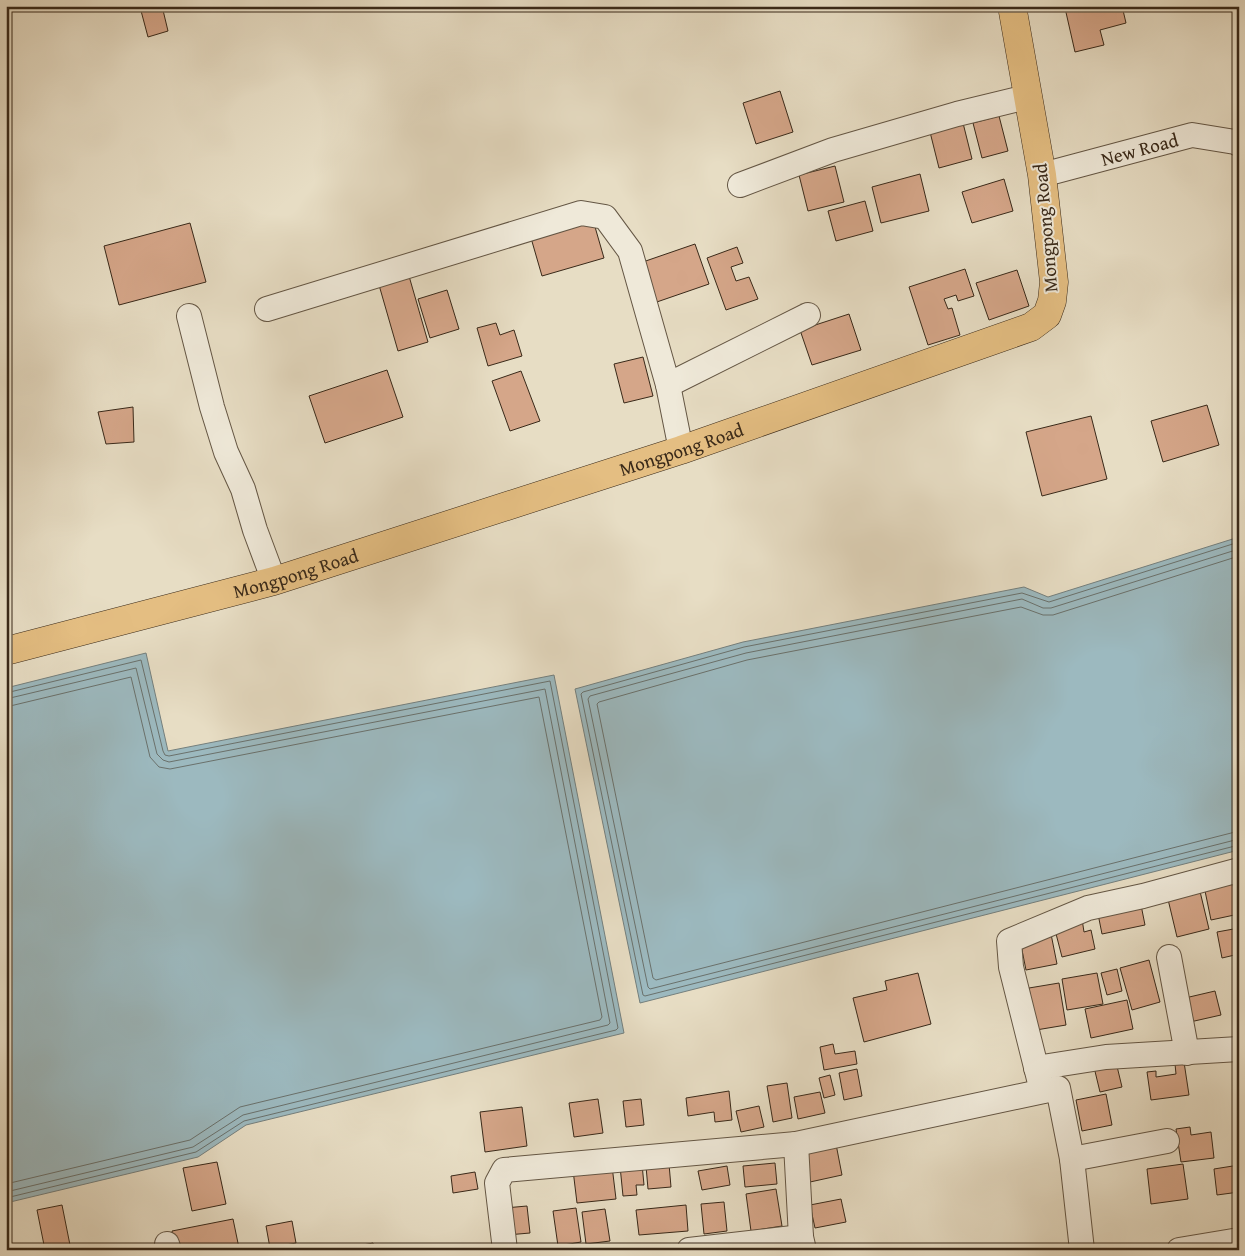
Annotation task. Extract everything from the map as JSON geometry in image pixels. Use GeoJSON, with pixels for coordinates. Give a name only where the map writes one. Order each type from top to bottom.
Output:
{"type":"FeatureCollection","features":[{"type":"Feature","properties":{"kind":"main road","name":"Mongpong Road"},"geometry":{"type":"LineString","coordinates":[[6,651],[274,580],[681,450],[1031,327],[1047,315],[1052,301],[1054,282],[1042,175],[1012,6]]}},
{"type":"Feature","properties":{"kind":"street"},"geometry":{"type":"LineString","coordinates":[[740,185],[833,150],[957,114],[1027,97]]}},
{"type":"Feature","properties":{"kind":"street","name":"New Road"},"geometry":{"type":"LineString","coordinates":[[1042,175],[1192,135],[1238,142]]}},
{"type":"Feature","properties":{"kind":"street"},"geometry":{"type":"LineString","coordinates":[[267,309],[581,213],[606,217],[630,251],[668,385],[681,450]]}},
{"type":"Feature","properties":{"kind":"street"},"geometry":{"type":"LineString","coordinates":[[668,385],[808,315]]}},
{"type":"Feature","properties":{"kind":"street"},"geometry":{"type":"LineString","coordinates":[[189,316],[212,407],[226,452],[243,489],[254,530],[274,580]]}},
{"type":"Feature","properties":{"kind":"street"},"geometry":{"type":"LineString","coordinates":[[1042,1091],[1011,967],[1008,941],[1088,908],[1143,896],[1239,870]]}},
{"type":"Feature","properties":{"kind":"street"},"geometry":{"type":"LineString","coordinates":[[1169,957],[1188,1053]]}},
{"type":"Feature","properties":{"kind":"street"},"geometry":{"type":"LineString","coordinates":[[1036,1068],[1106,1056],[1239,1049]]}},
{"type":"Feature","properties":{"kind":"street"},"geometry":{"type":"LineString","coordinates":[[505,1250],[497,1183],[504,1170],[796,1144],[1058,1088],[1072,1159],[1082,1250]]}},
{"type":"Feature","properties":{"kind":"street"},"geometry":{"type":"LineString","coordinates":[[1072,1159],[1167,1141]]}},
{"type":"Feature","properties":{"kind":"street"},"geometry":{"type":"LineString","coordinates":[[690,1250],[802,1244],[796,1144]]}},
{"type":"Feature","properties":{"kind":"street"},"geometry":{"type":"LineString","coordinates":[[1179,1250],[1239,1240]]}},
{"type":"Feature","properties":{"kind":"water"},"geometry":{"type":"Polygon","coordinates":[[[1239,537],[1239,850],[640,1003],[575,689],[743,642],[1024,587],[1048,597],[1239,537]]]}},
{"type":"Feature","properties":{"kind":"water"},"geometry":{"type":"Polygon","coordinates":[[[146,653],[168,751],[554,675],[624,1033],[246,1125],[198,1157],[6,1203],[6,688],[146,653]]]}},
{"type":"Feature","properties":{"kind":"building"},"geometry":{"type":"Polygon","coordinates":[[[162,6],[168,31],[148,37],[140,7],[162,6]]]}},
{"type":"Feature","properties":{"kind":"building"},"geometry":{"type":"Polygon","coordinates":[[[1048,6],[1122,6],[1126,23],[1100,30],[1104,45],[1075,52],[1065,8],[1049,11],[1048,6]]]}},
{"type":"Feature","properties":{"kind":"building"},"geometry":{"type":"Polygon","coordinates":[[[780,91],[793,132],[756,144],[743,103],[780,91]]]}},
{"type":"Feature","properties":{"kind":"building"},"geometry":{"type":"Polygon","coordinates":[[[999,116],[1008,151],[982,158],[973,123],[999,116]]]}},
{"type":"Feature","properties":{"kind":"building"},"geometry":{"type":"Polygon","coordinates":[[[963,123],[972,159],[939,168],[930,132],[963,123]]]}},
{"type":"Feature","properties":{"kind":"building"},"geometry":{"type":"Polygon","coordinates":[[[835,166],[844,202],[808,211],[799,175],[835,166]]]}},
{"type":"Feature","properties":{"kind":"building"},"geometry":{"type":"Polygon","coordinates":[[[920,174],[929,211],[881,223],[872,187],[920,174]]]}},
{"type":"Feature","properties":{"kind":"building"},"geometry":{"type":"Polygon","coordinates":[[[1004,179],[1013,211],[972,223],[962,192],[1004,179]]]}},
{"type":"Feature","properties":{"kind":"building"},"geometry":{"type":"Polygon","coordinates":[[[865,201],[873,231],[836,241],[828,211],[865,201]]]}},
{"type":"Feature","properties":{"kind":"building"},"geometry":{"type":"Polygon","coordinates":[[[593,220],[604,258],[542,276],[531,238],[593,220]]]}},
{"type":"Feature","properties":{"kind":"building"},"geometry":{"type":"Polygon","coordinates":[[[190,223],[206,282],[119,305],[104,246],[190,223]]]}},
{"type":"Feature","properties":{"kind":"building"},"geometry":{"type":"Polygon","coordinates":[[[695,244],[709,284],[651,304],[637,264],[695,244]]]}},
{"type":"Feature","properties":{"kind":"building"},"geometry":{"type":"Polygon","coordinates":[[[737,247],[743,263],[731,267],[736,281],[749,277],[758,299],[726,310],[707,258],[737,247]]]}},
{"type":"Feature","properties":{"kind":"building"},"geometry":{"type":"Polygon","coordinates":[[[965,269],[974,296],[958,301],[956,295],[944,299],[948,309],[952,308],[960,335],[928,345],[909,287],[965,269]]]}},
{"type":"Feature","properties":{"kind":"building"},"geometry":{"type":"Polygon","coordinates":[[[1017,270],[1029,306],[989,320],[976,283],[1017,270]]]}},
{"type":"Feature","properties":{"kind":"building"},"geometry":{"type":"Polygon","coordinates":[[[409,276],[428,342],[398,351],[379,285],[409,276]]]}},
{"type":"Feature","properties":{"kind":"building"},"geometry":{"type":"Polygon","coordinates":[[[447,290],[459,329],[430,338],[418,299],[447,290]]]}},
{"type":"Feature","properties":{"kind":"building"},"geometry":{"type":"Polygon","coordinates":[[[849,314],[861,350],[812,365],[800,330],[849,314]]]}},
{"type":"Feature","properties":{"kind":"building"},"geometry":{"type":"Polygon","coordinates":[[[496,323],[500,335],[514,330],[522,356],[488,366],[477,328],[496,323]]]}},
{"type":"Feature","properties":{"kind":"building"},"geometry":{"type":"Polygon","coordinates":[[[643,357],[653,396],[624,403],[614,364],[643,357]]]}},
{"type":"Feature","properties":{"kind":"building"},"geometry":{"type":"Polygon","coordinates":[[[387,370],[403,417],[325,443],[309,396],[387,370]]]}},
{"type":"Feature","properties":{"kind":"building"},"geometry":{"type":"Polygon","coordinates":[[[521,371],[540,421],[510,431],[492,381],[521,371]]]}},
{"type":"Feature","properties":{"kind":"building"},"geometry":{"type":"Polygon","coordinates":[[[1207,405],[1219,445],[1163,462],[1151,421],[1207,405]]]}},
{"type":"Feature","properties":{"kind":"building"},"geometry":{"type":"Polygon","coordinates":[[[133,407],[134,442],[106,444],[98,412],[133,407]]]}},
{"type":"Feature","properties":{"kind":"building"},"geometry":{"type":"Polygon","coordinates":[[[1091,416],[1107,479],[1042,496],[1026,432],[1091,416]]]}},
{"type":"Feature","properties":{"kind":"building"},"geometry":{"type":"Polygon","coordinates":[[[1232,880],[1239,914],[1211,920],[1204,886],[1232,880]]]}},
{"type":"Feature","properties":{"kind":"building"},"geometry":{"type":"Polygon","coordinates":[[[1198,883],[1209,929],[1177,937],[1166,891],[1198,883]]]}},
{"type":"Feature","properties":{"kind":"building"},"geometry":{"type":"Polygon","coordinates":[[[1140,900],[1145,925],[1102,934],[1097,909],[1140,900]]]}},
{"type":"Feature","properties":{"kind":"building"},"geometry":{"type":"Polygon","coordinates":[[[1082,919],[1084,932],[1091,930],[1095,949],[1062,957],[1054,926],[1082,919]]]}},
{"type":"Feature","properties":{"kind":"building"},"geometry":{"type":"Polygon","coordinates":[[[1239,928],[1239,954],[1222,958],[1217,932],[1239,928]]]}},
{"type":"Feature","properties":{"kind":"building"},"geometry":{"type":"Polygon","coordinates":[[[1051,934],[1057,964],[1026,970],[1020,940],[1051,934]]]}},
{"type":"Feature","properties":{"kind":"building"},"geometry":{"type":"Polygon","coordinates":[[[1149,960],[1160,1002],[1132,1010],[1120,968],[1149,960]]]}},
{"type":"Feature","properties":{"kind":"building"},"geometry":{"type":"Polygon","coordinates":[[[1117,969],[1122,991],[1107,995],[1101,973],[1117,969]]]}},
{"type":"Feature","properties":{"kind":"building"},"geometry":{"type":"Polygon","coordinates":[[[918,973],[931,1024],[864,1042],[853,998],[887,990],[885,981],[918,973]]]}},
{"type":"Feature","properties":{"kind":"building"},"geometry":{"type":"Polygon","coordinates":[[[1097,973],[1103,1004],[1067,1010],[1062,979],[1097,973]]]}},
{"type":"Feature","properties":{"kind":"building"},"geometry":{"type":"Polygon","coordinates":[[[1059,983],[1066,1025],[1036,1030],[1029,988],[1059,983]]]}},
{"type":"Feature","properties":{"kind":"building"},"geometry":{"type":"Polygon","coordinates":[[[1215,991],[1221,1015],[1190,1022],[1185,998],[1215,991]]]}},
{"type":"Feature","properties":{"kind":"building"},"geometry":{"type":"Polygon","coordinates":[[[1127,1000],[1133,1029],[1091,1038],[1085,1009],[1127,1000]]]}},
{"type":"Feature","properties":{"kind":"building"},"geometry":{"type":"Polygon","coordinates":[[[833,1044],[835,1054],[855,1051],[857,1064],[824,1070],[820,1047],[833,1044]]]}},
{"type":"Feature","properties":{"kind":"building"},"geometry":{"type":"Polygon","coordinates":[[[1115,1058],[1122,1087],[1100,1092],[1093,1063],[1115,1058]]]}},
{"type":"Feature","properties":{"kind":"building"},"geometry":{"type":"Polygon","coordinates":[[[1184,1062],[1189,1095],[1151,1100],[1147,1072],[1156,1071],[1156,1077],[1176,1074],[1175,1064],[1184,1062]]]}},
{"type":"Feature","properties":{"kind":"building"},"geometry":{"type":"Polygon","coordinates":[[[857,1069],[862,1096],[844,1100],[839,1073],[857,1069]]]}},
{"type":"Feature","properties":{"kind":"building"},"geometry":{"type":"Polygon","coordinates":[[[830,1075],[835,1095],[824,1098],[819,1078],[830,1075]]]}},
{"type":"Feature","properties":{"kind":"building"},"geometry":{"type":"Polygon","coordinates":[[[787,1083],[792,1118],[773,1122],[767,1086],[787,1083]]]}},
{"type":"Feature","properties":{"kind":"building"},"geometry":{"type":"Polygon","coordinates":[[[729,1091],[732,1120],[715,1122],[714,1112],[688,1116],[686,1098],[729,1091]]]}},
{"type":"Feature","properties":{"kind":"building"},"geometry":{"type":"Polygon","coordinates":[[[820,1092],[825,1113],[798,1119],[794,1097],[820,1092]]]}},
{"type":"Feature","properties":{"kind":"building"},"geometry":{"type":"Polygon","coordinates":[[[1106,1094],[1112,1125],[1082,1131],[1076,1100],[1106,1094]]]}},
{"type":"Feature","properties":{"kind":"building"},"geometry":{"type":"Polygon","coordinates":[[[598,1099],[603,1133],[574,1137],[569,1103],[598,1099]]]}},
{"type":"Feature","properties":{"kind":"building"},"geometry":{"type":"Polygon","coordinates":[[[641,1099],[644,1125],[626,1127],[623,1101],[641,1099]]]}},
{"type":"Feature","properties":{"kind":"building"},"geometry":{"type":"Polygon","coordinates":[[[759,1106],[764,1127],[741,1132],[736,1111],[759,1106]]]}},
{"type":"Feature","properties":{"kind":"building"},"geometry":{"type":"Polygon","coordinates":[[[522,1107],[527,1146],[485,1152],[480,1112],[522,1107]]]}},
{"type":"Feature","properties":{"kind":"building"},"geometry":{"type":"Polygon","coordinates":[[[1190,1127],[1191,1135],[1211,1132],[1214,1158],[1181,1162],[1176,1129],[1190,1127]]]}},
{"type":"Feature","properties":{"kind":"building"},"geometry":{"type":"Polygon","coordinates":[[[835,1139],[842,1175],[810,1182],[803,1146],[835,1139]]]}},
{"type":"Feature","properties":{"kind":"building"},"geometry":{"type":"Polygon","coordinates":[[[217,1162],[226,1204],[192,1211],[183,1168],[217,1162]]]}},
{"type":"Feature","properties":{"kind":"building"},"geometry":{"type":"Polygon","coordinates":[[[775,1163],[777,1184],[745,1187],[743,1166],[775,1163]]]}},
{"type":"Feature","properties":{"kind":"building"},"geometry":{"type":"Polygon","coordinates":[[[642,1164],[644,1185],[636,1185],[637,1195],[623,1196],[620,1166],[642,1164]]]}},
{"type":"Feature","properties":{"kind":"building"},"geometry":{"type":"Polygon","coordinates":[[[669,1164],[671,1187],[648,1189],[646,1166],[669,1164]]]}},
{"type":"Feature","properties":{"kind":"building"},"geometry":{"type":"Polygon","coordinates":[[[1183,1164],[1188,1199],[1151,1204],[1147,1169],[1183,1164]]]}},
{"type":"Feature","properties":{"kind":"building"},"geometry":{"type":"Polygon","coordinates":[[[1239,1165],[1239,1192],[1217,1195],[1214,1169],[1239,1165]]]}},
{"type":"Feature","properties":{"kind":"building"},"geometry":{"type":"Polygon","coordinates":[[[612,1166],[616,1199],[577,1203],[573,1170],[612,1166]]]}},
{"type":"Feature","properties":{"kind":"building"},"geometry":{"type":"Polygon","coordinates":[[[727,1166],[730,1185],[702,1190],[698,1171],[727,1166]]]}},
{"type":"Feature","properties":{"kind":"building"},"geometry":{"type":"Polygon","coordinates":[[[475,1172],[478,1189],[453,1193],[451,1176],[475,1172]]]}},
{"type":"Feature","properties":{"kind":"building"},"geometry":{"type":"Polygon","coordinates":[[[776,1189],[782,1226],[751,1231],[746,1194],[776,1189]]]}},
{"type":"Feature","properties":{"kind":"building"},"geometry":{"type":"Polygon","coordinates":[[[841,1199],[846,1222],[815,1228],[810,1205],[841,1199]]]}},
{"type":"Feature","properties":{"kind":"building"},"geometry":{"type":"Polygon","coordinates":[[[724,1202],[727,1231],[704,1234],[701,1204],[724,1202]]]}},
{"type":"Feature","properties":{"kind":"building"},"geometry":{"type":"Polygon","coordinates":[[[62,1205],[71,1250],[45,1250],[37,1210],[62,1205]]]}},
{"type":"Feature","properties":{"kind":"building"},"geometry":{"type":"Polygon","coordinates":[[[686,1205],[688,1231],[639,1235],[636,1210],[686,1205]]]}},
{"type":"Feature","properties":{"kind":"building"},"geometry":{"type":"Polygon","coordinates":[[[527,1206],[530,1233],[507,1235],[505,1208],[527,1206]]]}},
{"type":"Feature","properties":{"kind":"building"},"geometry":{"type":"Polygon","coordinates":[[[576,1208],[581,1242],[558,1246],[553,1211],[576,1208]]]}},
{"type":"Feature","properties":{"kind":"building"},"geometry":{"type":"Polygon","coordinates":[[[605,1209],[610,1241],[586,1244],[582,1212],[605,1209]]]}},
{"type":"Feature","properties":{"kind":"building"},"geometry":{"type":"Polygon","coordinates":[[[233,1219],[239,1248],[228,1250],[175,1250],[172,1231],[233,1219]]]}},
{"type":"Feature","properties":{"kind":"building"},"geometry":{"type":"Polygon","coordinates":[[[292,1221],[296,1243],[270,1248],[266,1226],[292,1221]]]}},
{"type":"Feature","properties":{"kind":"building"},"geometry":{"type":"Polygon","coordinates":[[[373,1243],[375,1250],[337,1250],[373,1243]]]}}]}
